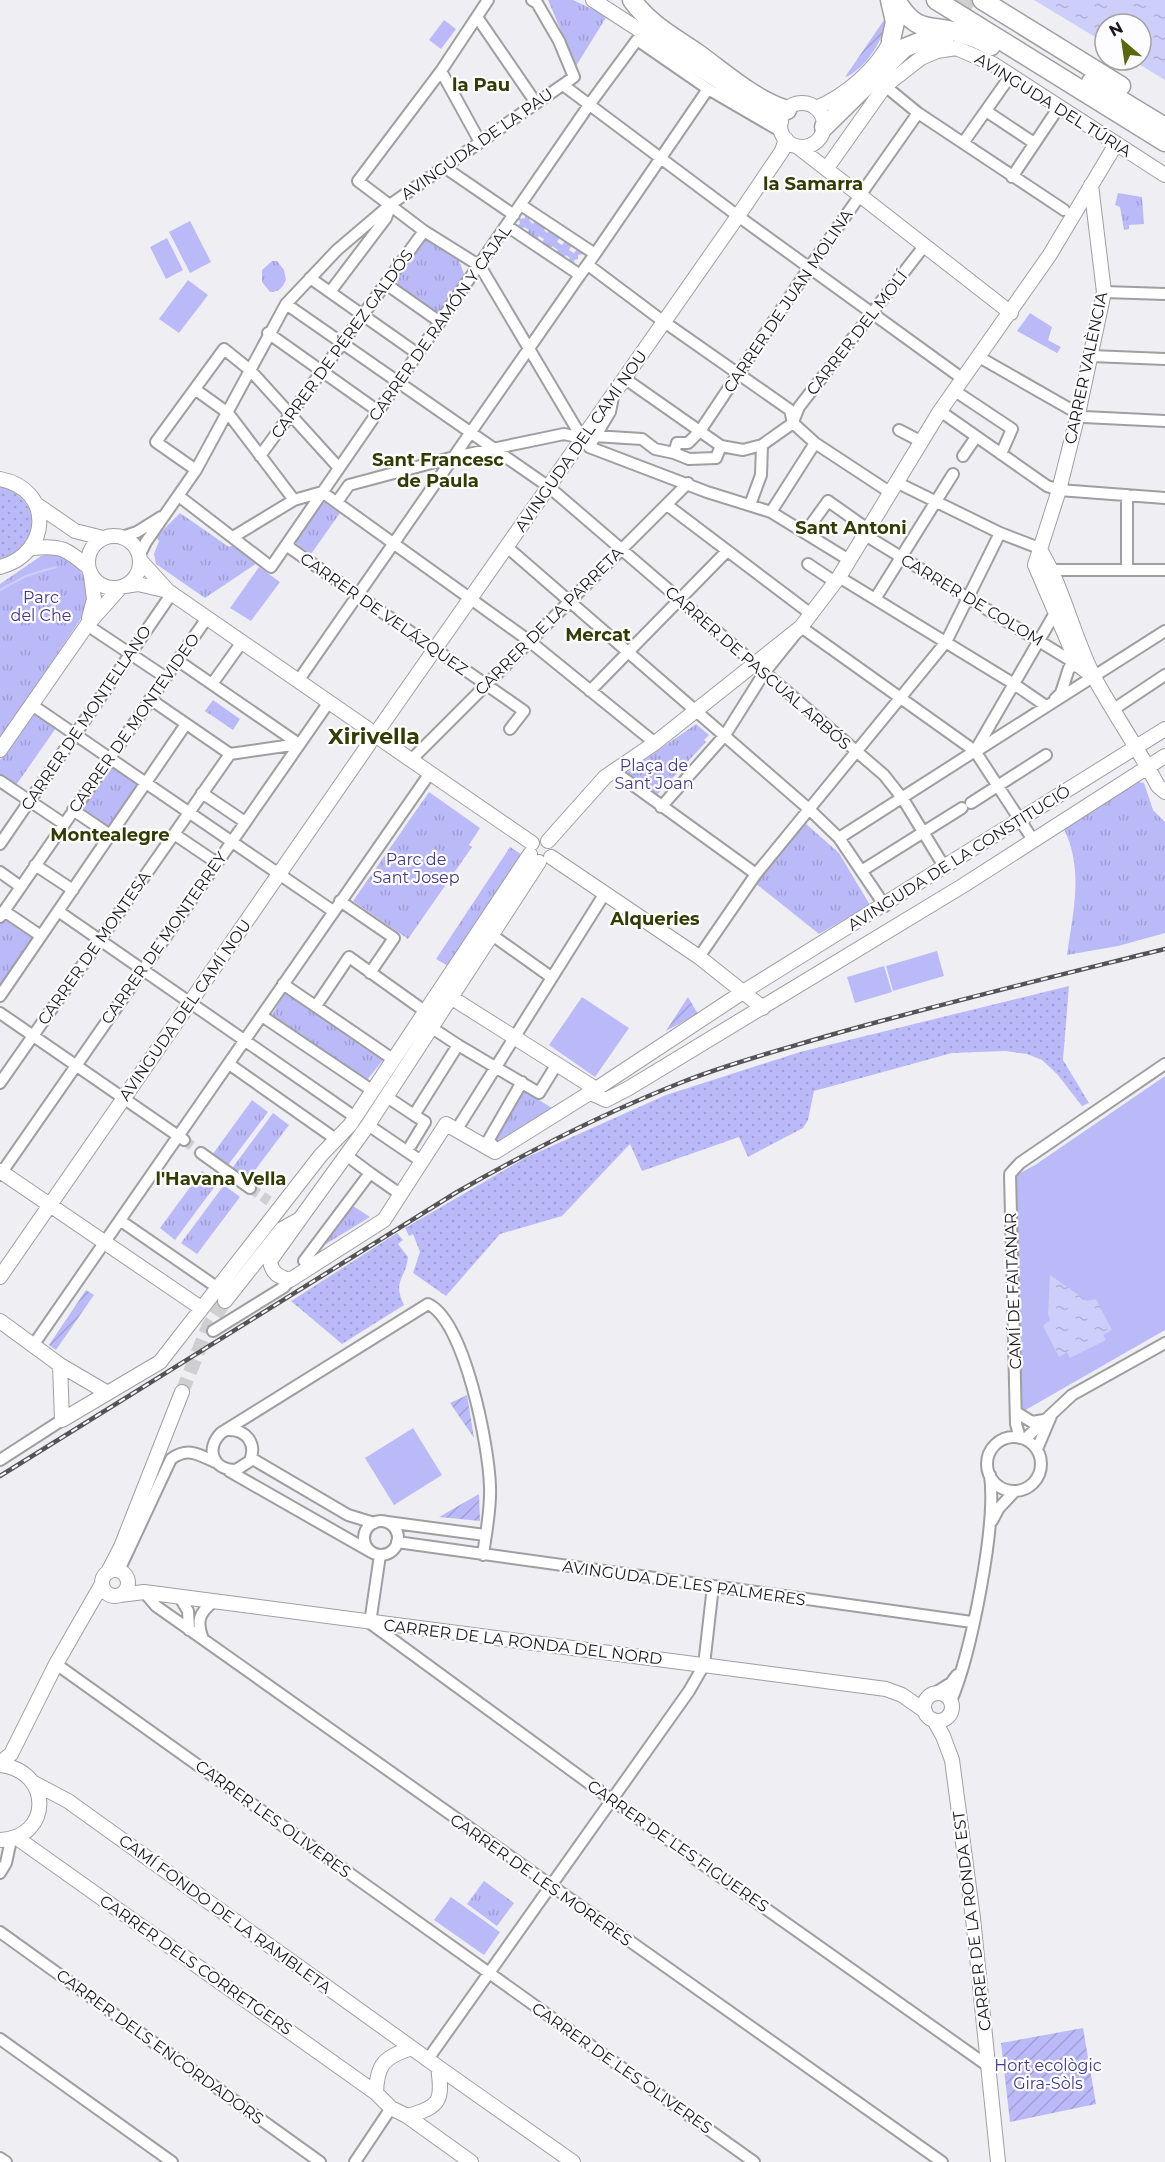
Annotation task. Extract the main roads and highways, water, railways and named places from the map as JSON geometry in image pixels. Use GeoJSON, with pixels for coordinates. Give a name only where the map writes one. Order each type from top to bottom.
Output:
{"type":"FeatureCollection","features":[{"type":"Feature","properties":{"kind":"highway"},"geometry":{"type":"LineString","coordinates":[[632,0],[654,24],[770,105],[787,135]]}},
{"type":"Feature","properties":{"kind":"highway"},"geometry":{"type":"LineString","coordinates":[[890,0],[895,22],[891,39]]}},
{"type":"Feature","properties":{"kind":"highway"},"geometry":{"type":"LineString","coordinates":[[896,0],[905,13],[924,27],[979,39],[1061,86],[1081,90]]}},
{"type":"Feature","properties":{"kind":"highway"},"geometry":{"type":"LineString","coordinates":[[936,0],[1165,142]]}},
{"type":"Feature","properties":{"kind":"highway"},"geometry":{"type":"LineString","coordinates":[[977,5],[1165,113]]}},
{"type":"Feature","properties":{"kind":"highway"},"geometry":{"type":"LineString","coordinates":[[977,5],[1165,127]]}},
{"type":"Feature","properties":{"kind":"highway"},"geometry":{"type":"LineString","coordinates":[[821,133],[904,48],[934,36],[967,36]]}},
{"type":"Feature","properties":{"kind":"highway"},"geometry":{"type":"LineString","coordinates":[[700,55],[716,63],[732,63]]}},
{"type":"Feature","properties":{"kind":"water"},"geometry":{"type":"Polygon","coordinates":[[[1034,0],[1165,0],[1165,80],[1152,72],[1153,12],[1093,12],[1093,36],[1034,0]]]}},
{"type":"Feature","properties":{"kind":"water"},"geometry":{"type":"Polygon","coordinates":[[[1050,1275],[1087,1301],[1096,1299],[1112,1330],[1103,1335],[1106,1340],[1070,1358],[1067,1352],[1059,1357],[1043,1326],[1050,1320],[1048,1314],[1050,1275]]]}},
{"type":"Feature","properties":{"kind":"waterway"},"geometry":{"type":"LineString","coordinates":[[0,590],[26,576],[56,567]]}},
{"type":"Feature","properties":{"kind":"tunnel"},"geometry":{"type":"LineString","coordinates":[[956,0],[972,9]]}},
{"type":"Feature","properties":{"kind":"tunnel"},"geometry":{"type":"LineString","coordinates":[[184,1140],[201,1153]]}},
{"type":"Feature","properties":{"kind":"tunnel"},"geometry":{"type":"LineString","coordinates":[[250,1188],[269,1201]]}},
{"type":"Feature","properties":{"kind":"tunnel"},"geometry":{"type":"LineString","coordinates":[[182,1392],[208,1327],[225,1301]]}},
{"type":"Feature","properties":{"kind":"railway"},"geometry":{"type":"LineString","coordinates":[[0,1476],[457,1192],[513,1161],[626,1106],[720,1068],[827,1036],[1165,949]]}},
{"type":"Feature","properties":{"kind":"district","name":"la Pau"},"geometry":{"type":"Point","coordinates":[481,85]}},
{"type":"Feature","properties":{"kind":"district","name":"la Samarra"},"geometry":{"type":"Point","coordinates":[813,184]}},
{"type":"Feature","properties":{"kind":"district","name":"Sant Francesc de Paula"},"geometry":{"type":"Point","coordinates":[438,470]}},
{"type":"Feature","properties":{"kind":"district","name":"Sant Antoni"},"geometry":{"type":"Point","coordinates":[851,528]}},
{"type":"Feature","properties":{"kind":"district","name":"Mercat"},"geometry":{"type":"Point","coordinates":[598,635]}},
{"type":"Feature","properties":{"kind":"district","name":"Xirivella"},"geometry":{"type":"Point","coordinates":[374,736]}},
{"type":"Feature","properties":{"kind":"district","name":"Montealegre"},"geometry":{"type":"Point","coordinates":[110,835]}},
{"type":"Feature","properties":{"kind":"district","name":"Alqueries"},"geometry":{"type":"Point","coordinates":[655,919]}},
{"type":"Feature","properties":{"kind":"district","name":"l'Havana Vella"},"geometry":{"type":"Point","coordinates":[221,1179]}},
{"type":"Feature","properties":{"kind":"park label","name":"Parc del Che"},"geometry":{"type":"Point","coordinates":[41,606]}},
{"type":"Feature","properties":{"kind":"park label","name":"Plaça de Sant Joan"},"geometry":{"type":"Point","coordinates":[654,774]}},
{"type":"Feature","properties":{"kind":"park label","name":"Parc de Sant Josep"},"geometry":{"type":"Point","coordinates":[416,868]}},
{"type":"Feature","properties":{"kind":"park label","name":"Hort ecològic Gira-Sòls"},"geometry":{"type":"Point","coordinates":[1048,2074]}}]}
